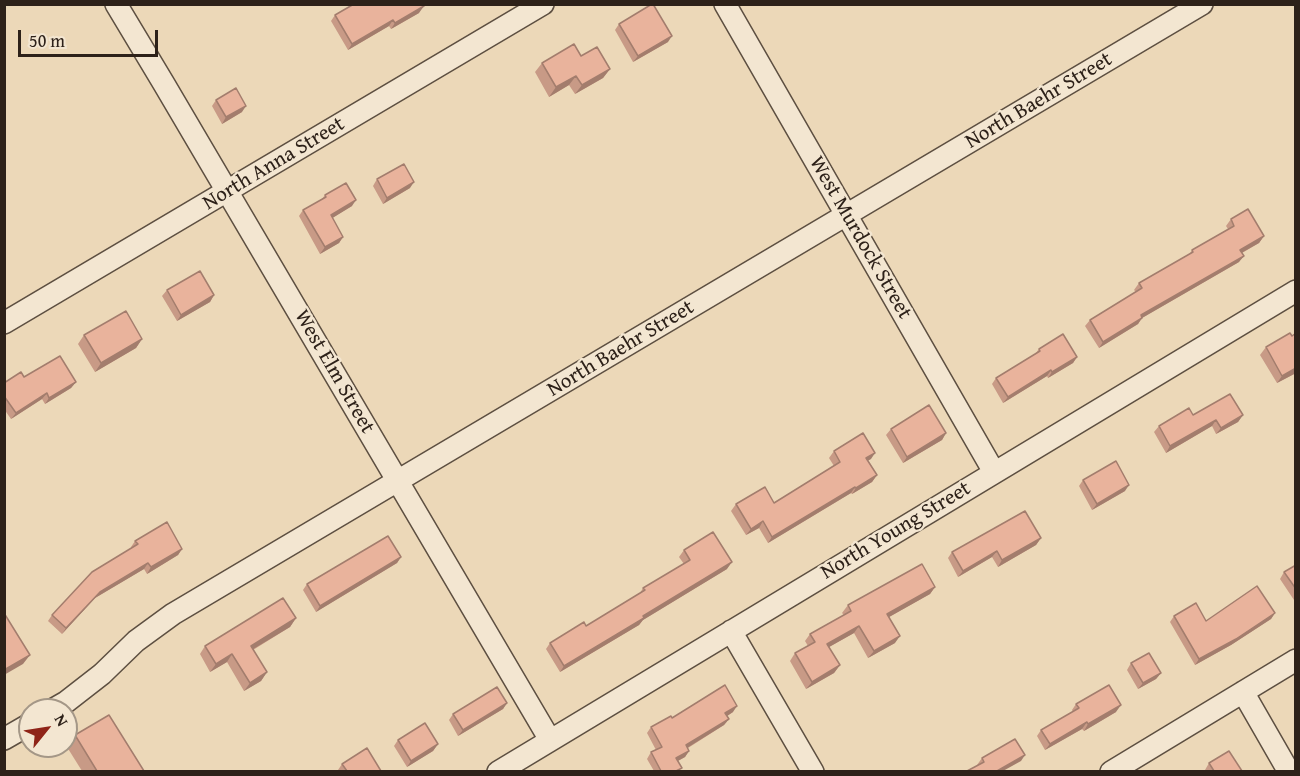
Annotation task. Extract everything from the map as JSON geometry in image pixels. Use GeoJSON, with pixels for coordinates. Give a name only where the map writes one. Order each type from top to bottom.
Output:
{"type":"FeatureCollection","features":[{"type":"Feature","properties":{"kind":"street","name":"West Elm Street"},"geometry":{"type":"LineString","coordinates":[[116,4],[550,740]]}},
{"type":"Feature","properties":{"kind":"street","name":"North Anna Street"},"geometry":{"type":"LineString","coordinates":[[4,323],[543,4]]}},
{"type":"Feature","properties":{"kind":"street","name":"West Murdock Street"},"geometry":{"type":"LineString","coordinates":[[725,4],[994,472]]}},
{"type":"Feature","properties":{"kind":"street","name":"North Baehr Street"},"geometry":{"type":"LineString","coordinates":[[71,698],[102,674],[136,641],[173,614],[1202,4]]}},
{"type":"Feature","properties":{"kind":"street","name":"North Young Street"},"geometry":{"type":"LineString","coordinates":[[498,771],[1296,291]]}},
{"type":"Feature","properties":{"kind":"street"},"geometry":{"type":"LineString","coordinates":[[730,631],[813,771]]}},
{"type":"Feature","properties":{"kind":"street"},"geometry":{"type":"LineString","coordinates":[[1111,771],[1296,660]]}},
{"type":"Feature","properties":{"kind":"street"},"geometry":{"type":"LineString","coordinates":[[1243,692],[1289,771]]}},
{"type":"Feature","properties":{"kind":"street"},"geometry":{"type":"LineString","coordinates":[[4,739],[18,731]]}},
{"type":"Feature","properties":{"kind":"building"},"geometry":{"type":"Polygon","coordinates":[[[354,4],[423,4],[424,6],[395,23],[393,20],[352,44],[335,15],[354,4]]]}},
{"type":"Feature","properties":{"kind":"building"},"geometry":{"type":"Polygon","coordinates":[[[652,4],[672,36],[638,56],[619,24],[652,4]]]}},
{"type":"Feature","properties":{"kind":"building"},"geometry":{"type":"Polygon","coordinates":[[[574,44],[581,56],[597,47],[610,69],[582,85],[576,76],[556,87],[542,63],[574,44]]]}},
{"type":"Feature","properties":{"kind":"building"},"geometry":{"type":"Polygon","coordinates":[[[236,88],[246,106],[226,117],[216,100],[236,88]]]}},
{"type":"Feature","properties":{"kind":"building"},"geometry":{"type":"Polygon","coordinates":[[[404,164],[414,182],[387,198],[377,179],[404,164]]]}},
{"type":"Feature","properties":{"kind":"building"},"geometry":{"type":"Polygon","coordinates":[[[346,183],[356,200],[331,215],[343,237],[325,247],[303,210],[346,183]]]}},
{"type":"Feature","properties":{"kind":"building"},"geometry":{"type":"Polygon","coordinates":[[[1248,209],[1264,236],[1240,250],[1244,256],[1141,315],[1142,318],[1103,342],[1090,320],[1142,288],[1139,283],[1234,226],[1231,219],[1248,209]]]}},
{"type":"Feature","properties":{"kind":"building"},"geometry":{"type":"Polygon","coordinates":[[[200,271],[214,295],[181,315],[167,290],[200,271]]]}},
{"type":"Feature","properties":{"kind":"building"},"geometry":{"type":"Polygon","coordinates":[[[126,311],[142,339],[101,363],[84,335],[126,311]]]}},
{"type":"Feature","properties":{"kind":"building"},"geometry":{"type":"Polygon","coordinates":[[[1290,333],[1292,336],[1296,333],[1296,368],[1282,376],[1266,347],[1290,333]]]}},
{"type":"Feature","properties":{"kind":"building"},"geometry":{"type":"Polygon","coordinates":[[[1063,334],[1077,357],[1008,397],[996,378],[1063,334]]]}},
{"type":"Feature","properties":{"kind":"building"},"geometry":{"type":"Polygon","coordinates":[[[60,356],[76,382],[49,398],[47,393],[16,413],[4,396],[4,383],[21,372],[24,377],[60,356]]]}},
{"type":"Feature","properties":{"kind":"building"},"geometry":{"type":"Polygon","coordinates":[[[1230,394],[1243,415],[1221,428],[1216,420],[1170,446],[1159,426],[1189,408],[1193,415],[1230,394]]]}},
{"type":"Feature","properties":{"kind":"building"},"geometry":{"type":"Polygon","coordinates":[[[929,405],[946,433],[907,457],[891,429],[929,405]]]}},
{"type":"Feature","properties":{"kind":"building"},"geometry":{"type":"Polygon","coordinates":[[[863,433],[875,453],[866,458],[877,475],[772,537],[763,521],[751,529],[736,504],[765,487],[774,503],[840,462],[834,451],[863,433]]]}},
{"type":"Feature","properties":{"kind":"building"},"geometry":{"type":"Polygon","coordinates":[[[1116,461],[1129,485],[1097,504],[1083,480],[1116,461]]]}},
{"type":"Feature","properties":{"kind":"building"},"geometry":{"type":"Polygon","coordinates":[[[1025,511],[1041,538],[1002,560],[997,551],[963,571],[952,552],[1025,511]]]}},
{"type":"Feature","properties":{"kind":"building"},"geometry":{"type":"Polygon","coordinates":[[[167,522],[182,549],[151,567],[148,563],[100,592],[66,628],[52,615],[92,572],[138,544],[135,541],[167,522]]]}},
{"type":"Feature","properties":{"kind":"building"},"geometry":{"type":"Polygon","coordinates":[[[713,532],[732,562],[564,666],[550,643],[584,622],[586,626],[690,560],[684,550],[713,532]]]}},
{"type":"Feature","properties":{"kind":"building"},"geometry":{"type":"Polygon","coordinates":[[[388,536],[401,557],[320,606],[307,584],[388,536]]]}},
{"type":"Feature","properties":{"kind":"building"},"geometry":{"type":"Polygon","coordinates":[[[922,564],[935,587],[887,614],[900,636],[874,651],[859,626],[827,644],[840,665],[812,682],[795,653],[815,642],[810,634],[851,611],[848,605],[922,564]]]}},
{"type":"Feature","properties":{"kind":"building"},"geometry":{"type":"Polygon","coordinates":[[[1296,565],[1296,589],[1284,572],[1296,565]]]}},
{"type":"Feature","properties":{"kind":"building"},"geometry":{"type":"Polygon","coordinates":[[[1257,586],[1275,613],[1236,639],[1199,659],[1174,616],[1196,603],[1206,621],[1257,586]]]}},
{"type":"Feature","properties":{"kind":"building"},"geometry":{"type":"Polygon","coordinates":[[[283,598],[296,618],[251,646],[267,672],[250,683],[232,654],[216,664],[205,646],[283,598]]]}},
{"type":"Feature","properties":{"kind":"building"},"geometry":{"type":"Polygon","coordinates":[[[4,613],[30,655],[4,670],[4,613]]]}},
{"type":"Feature","properties":{"kind":"building"},"geometry":{"type":"Polygon","coordinates":[[[1149,653],[1161,673],[1143,683],[1131,663],[1149,653]]]}},
{"type":"Feature","properties":{"kind":"building"},"geometry":{"type":"Polygon","coordinates":[[[725,685],[737,706],[725,713],[729,719],[686,745],[689,751],[676,758],[682,768],[676,771],[661,771],[651,752],[662,747],[651,727],[671,716],[672,718],[725,685]]]}},
{"type":"Feature","properties":{"kind":"building"},"geometry":{"type":"Polygon","coordinates":[[[1109,685],[1121,705],[1050,744],[1041,730],[1079,708],[1076,704],[1109,685]]]}},
{"type":"Feature","properties":{"kind":"building"},"geometry":{"type":"Polygon","coordinates":[[[497,687],[507,703],[463,730],[453,714],[497,687]]]}},
{"type":"Feature","properties":{"kind":"building"},"geometry":{"type":"Polygon","coordinates":[[[109,715],[144,771],[97,771],[78,740],[78,733],[109,715]]]}},
{"type":"Feature","properties":{"kind":"building"},"geometry":{"type":"Polygon","coordinates":[[[425,723],[438,744],[411,761],[398,740],[425,723]]]}},
{"type":"Feature","properties":{"kind":"building"},"geometry":{"type":"Polygon","coordinates":[[[1015,739],[1025,755],[997,771],[967,771],[984,762],[982,758],[1015,739]]]}},
{"type":"Feature","properties":{"kind":"building"},"geometry":{"type":"Polygon","coordinates":[[[367,748],[381,771],[347,771],[342,764],[367,748]]]}},
{"type":"Feature","properties":{"kind":"building"},"geometry":{"type":"Polygon","coordinates":[[[1229,751],[1242,771],[1214,771],[1209,763],[1229,751]]]}}]}
